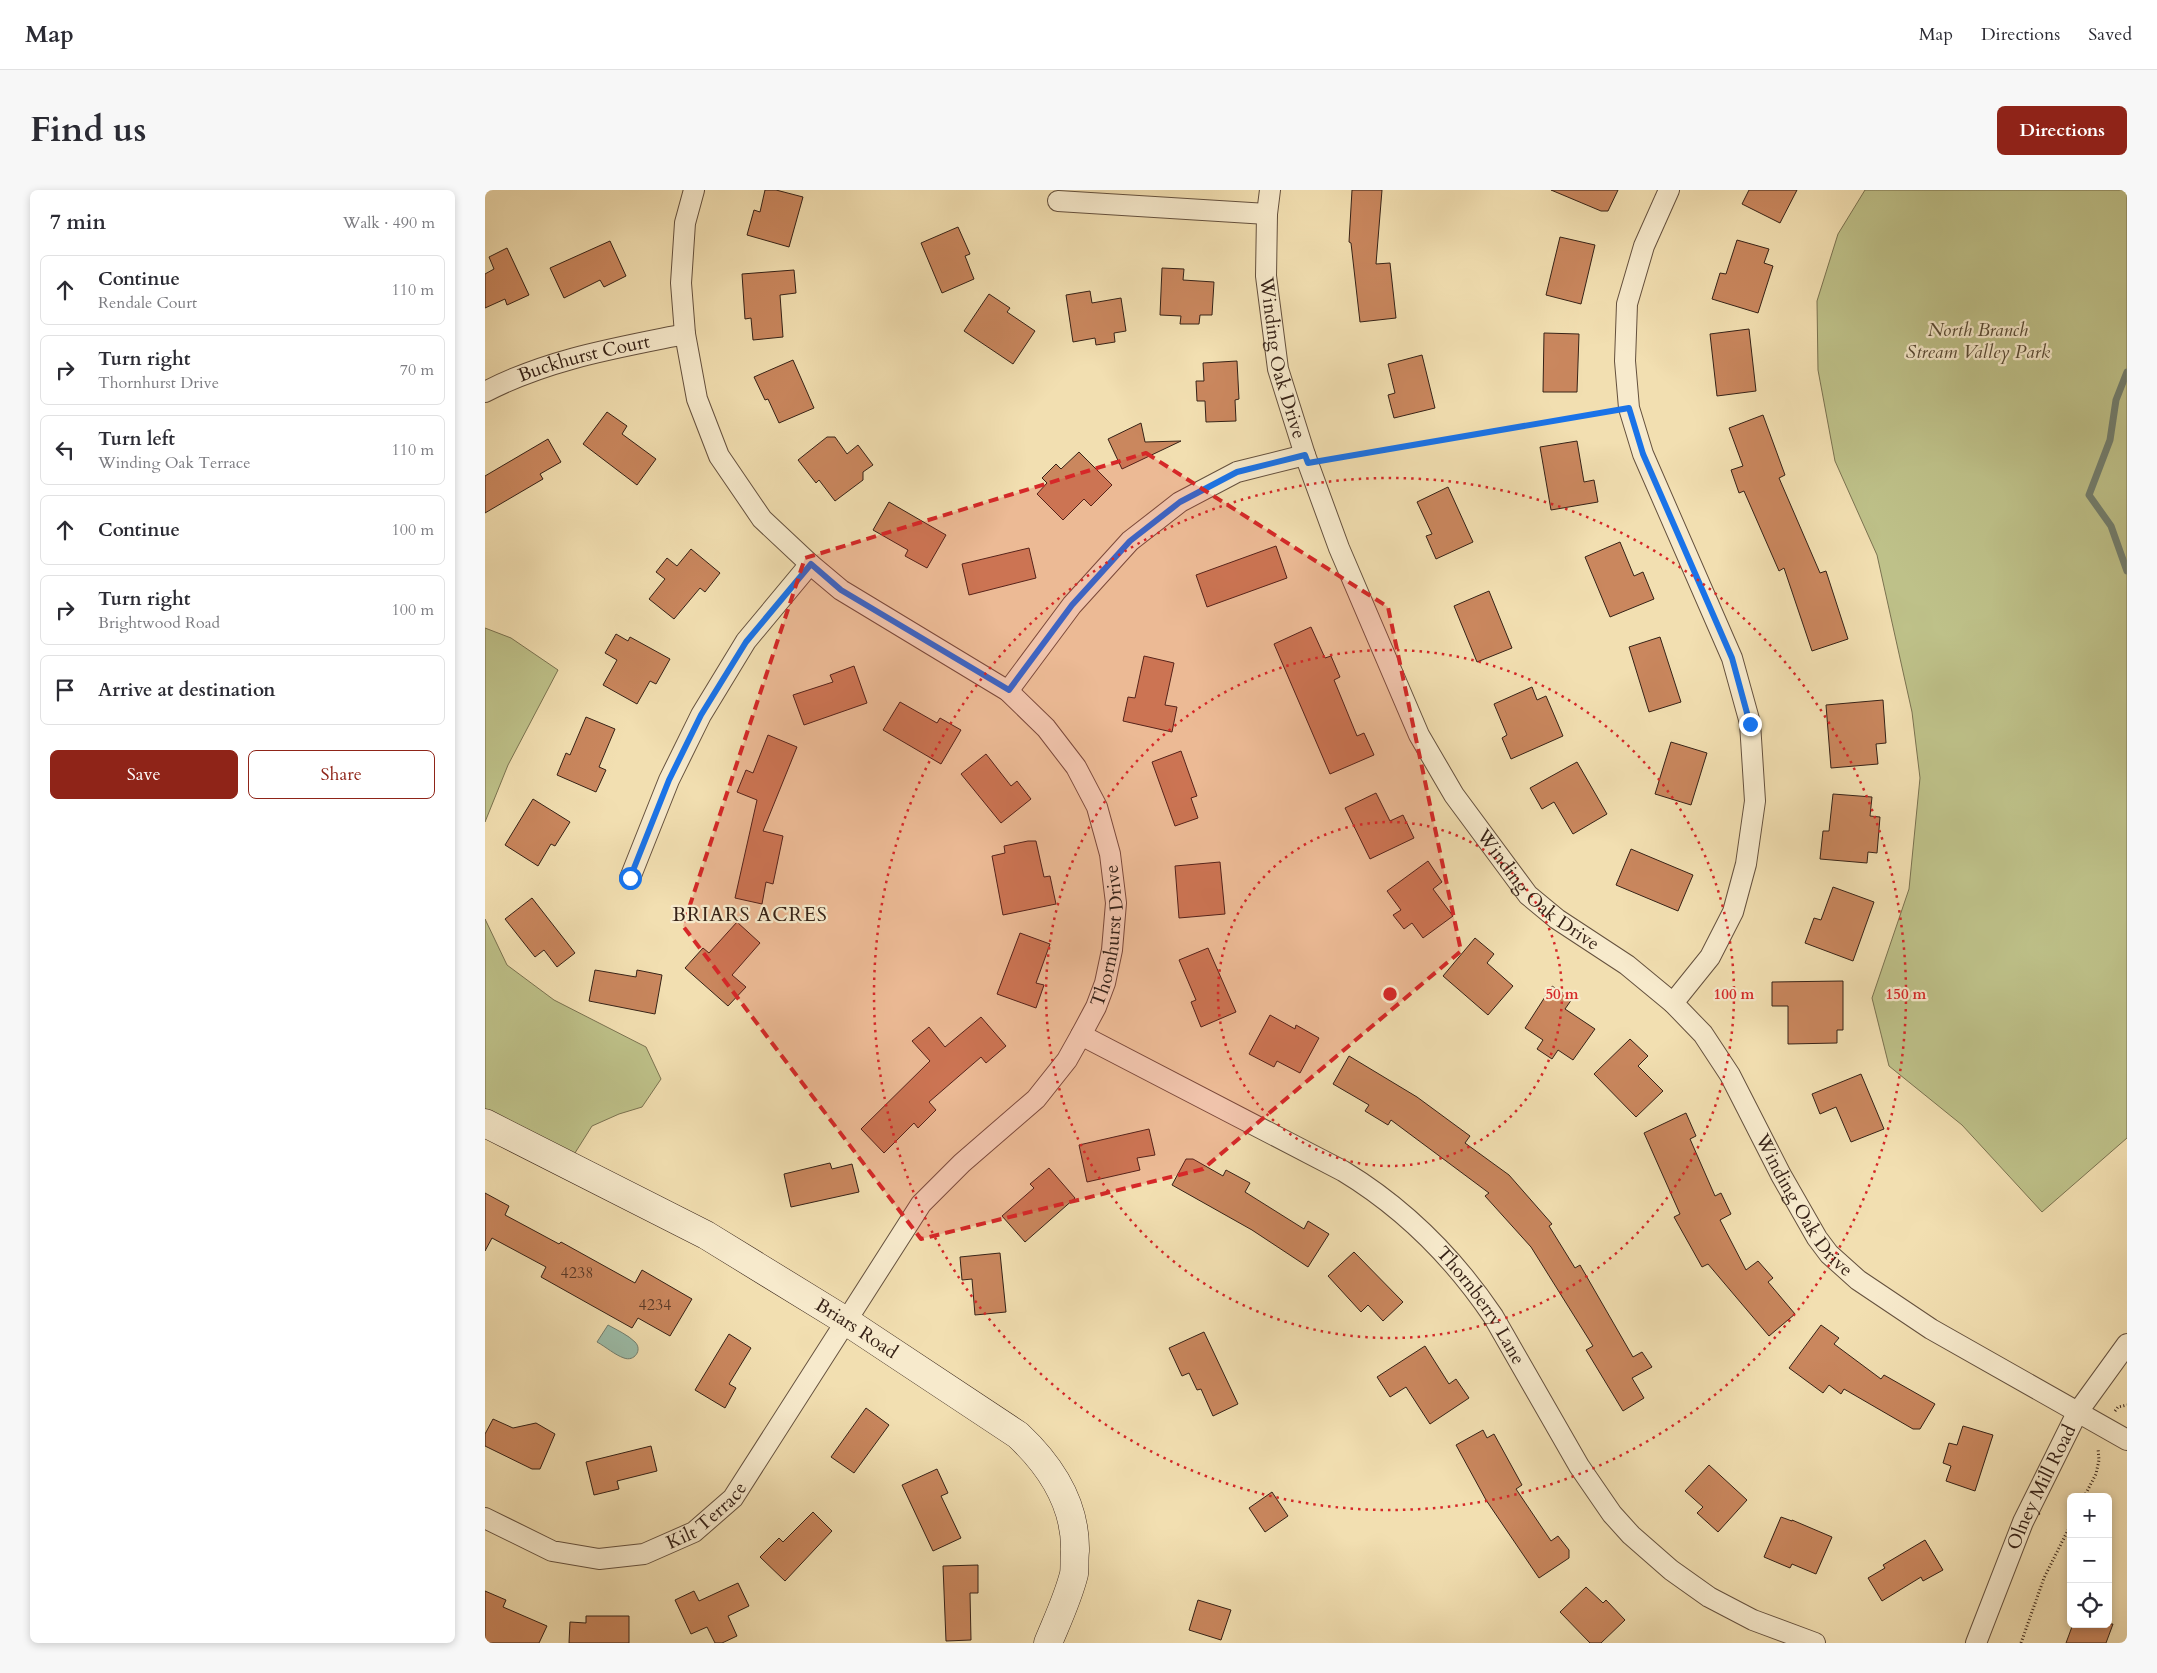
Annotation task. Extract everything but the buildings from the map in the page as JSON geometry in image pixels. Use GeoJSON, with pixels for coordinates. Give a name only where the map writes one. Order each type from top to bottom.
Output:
{"type":"FeatureCollection","features":[{"type":"Feature","properties":{"kind":"street","name":"Thornhurst Drive"},"geometry":{"type":"LineString","coordinates":[[694,190],[685,223],[681,283],[685,334],[697,399],[719,456],[761,519],[841,590],[1009,690],[1046,728],[1076,767],[1097,807],[1110,854],[1116,904],[1112,950],[1105,983],[1096,1007],[1067,1060],[1036,1099],[962,1163],[921,1204],[847,1321]]}},
{"type":"Feature","properties":{"kind":"street","name":"Winding Oak Drive"},"geometry":{"type":"LineString","coordinates":[[1270,190],[1267,214],[1266,276],[1278,369],[1306,459],[1339,548],[1419,735],[1454,796],[1528,895],[1557,919],[1627,965],[1673,1003],[1703,1034],[1730,1075],[1781,1175],[1817,1238],[1829,1254],[1858,1280],[1931,1329],[2127,1440]]}},
{"type":"Feature","properties":{"kind":"street"},"geometry":{"type":"LineString","coordinates":[[1669,190],[1644,246],[1627,304],[1625,361],[1629,408],[1643,454],[1732,658],[1750,724],[1755,801],[1746,864],[1733,912],[1710,957],[1673,1003]]}},
{"type":"Feature","properties":{"kind":"street"},"geometry":{"type":"LineString","coordinates":[[1058,201],[1267,214]]}},
{"type":"Feature","properties":{"kind":"street","name":"Buckhurst Court"},"geometry":{"type":"LineString","coordinates":[[485,392],[514,377],[580,355],[685,334]]}},
{"type":"Feature","properties":{"kind":"street"},"geometry":{"type":"LineString","coordinates":[[1009,690],[1072,605],[1130,541],[1180,502],[1237,472],[1306,459]]}},
{"type":"Feature","properties":{"kind":"street"},"geometry":{"type":"LineString","coordinates":[[630,878],[669,780],[701,715],[746,642],[811,564]]}},
{"type":"Feature","properties":{"kind":"street","name":"Thornberry Lane"},"geometry":{"type":"LineString","coordinates":[[1081,1035],[1343,1171],[1370,1187],[1396,1207],[1459,1269],[1481,1299],[1493,1316],[1579,1466],[1612,1514],[1631,1536],[1671,1570],[1709,1597],[1753,1620],[1815,1643]]}},
{"type":"Feature","properties":{"kind":"street","name":"Briars Road"},"geometry":{"type":"LineString","coordinates":[[485,1123],[706,1235],[847,1321],[1018,1435],[1035,1451],[1055,1477],[1069,1505],[1075,1536],[1074,1573],[1049,1643]]}},
{"type":"Feature","properties":{"kind":"street","name":"Kilt Terrace"},"geometry":{"type":"LineString","coordinates":[[485,1518],[552,1551],[599,1559],[644,1554],[694,1532],[733,1498],[847,1321]]}},
{"type":"Feature","properties":{"kind":"street","name":"Olney Mill Road"},"geometry":{"type":"LineString","coordinates":[[1976,1643],[2023,1522],[2077,1412],[2127,1344]]}},
{"type":"Feature","properties":{"kind":"path"},"geometry":{"type":"LineString","coordinates":[[1306,459],[1629,408]]}},
{"type":"Feature","properties":{"kind":"path"},"geometry":{"type":"LineString","coordinates":[[2021,1643],[2044,1578],[2067,1532]]}},
{"type":"Feature","properties":{"kind":"highlighted area"},"geometry":{"type":"Polygon","coordinates":[[[1146,453],[1388,607],[1461,951],[1203,1169],[921,1239],[683,926],[805,558],[1146,453]]]}},
{"type":"Feature","properties":{"kind":"green space","name":"North Branch Stream Valley Park"},"geometry":{"type":"Polygon","coordinates":[[[1865,190],[2127,190],[2127,1138],[2042,1212],[1962,1125],[1889,1066],[1872,998],[1909,889],[1920,778],[1912,712],[1877,555],[1835,461],[1818,370],[1817,301],[1838,234],[1865,190]]]}},
{"type":"Feature","properties":{"kind":"green space"},"geometry":{"type":"Polygon","coordinates":[[[485,628],[511,638],[558,670],[508,765],[485,822],[485,628]]]}},
{"type":"Feature","properties":{"kind":"green space"},"geometry":{"type":"Polygon","coordinates":[[[485,919],[507,965],[554,1000],[646,1047],[661,1079],[642,1107],[619,1114],[592,1126],[568,1164],[485,1123],[485,919]]]}},
{"type":"Feature","properties":{"kind":"shaded area"},"geometry":{"type":"Polygon","coordinates":[[[608,1325],[635,1342],[638,1352],[634,1357],[628,1359],[621,1357],[597,1342],[608,1325]]]}},
{"type":"Feature","properties":{"kind":"waterway"},"geometry":{"type":"LineString","coordinates":[[2127,372],[2116,400],[2110,440],[2089,495],[2111,526],[2127,571]]}},
{"type":"Feature","properties":{"kind":"district","name":"BRIARS ACRES"},"geometry":{"type":"Point","coordinates":[750,914]}},
{"type":"Feature","properties":{"kind":"route"},"geometry":{"type":"LineString","coordinates":[[630,878],[669,780],[701,715],[746,642],[811,564],[841,590],[1009,690],[1072,605],[1130,541],[1180,502],[1237,472],[1305,455],[1308,463],[1629,408],[1643,454],[1732,658],[1750,724]]}}]}
